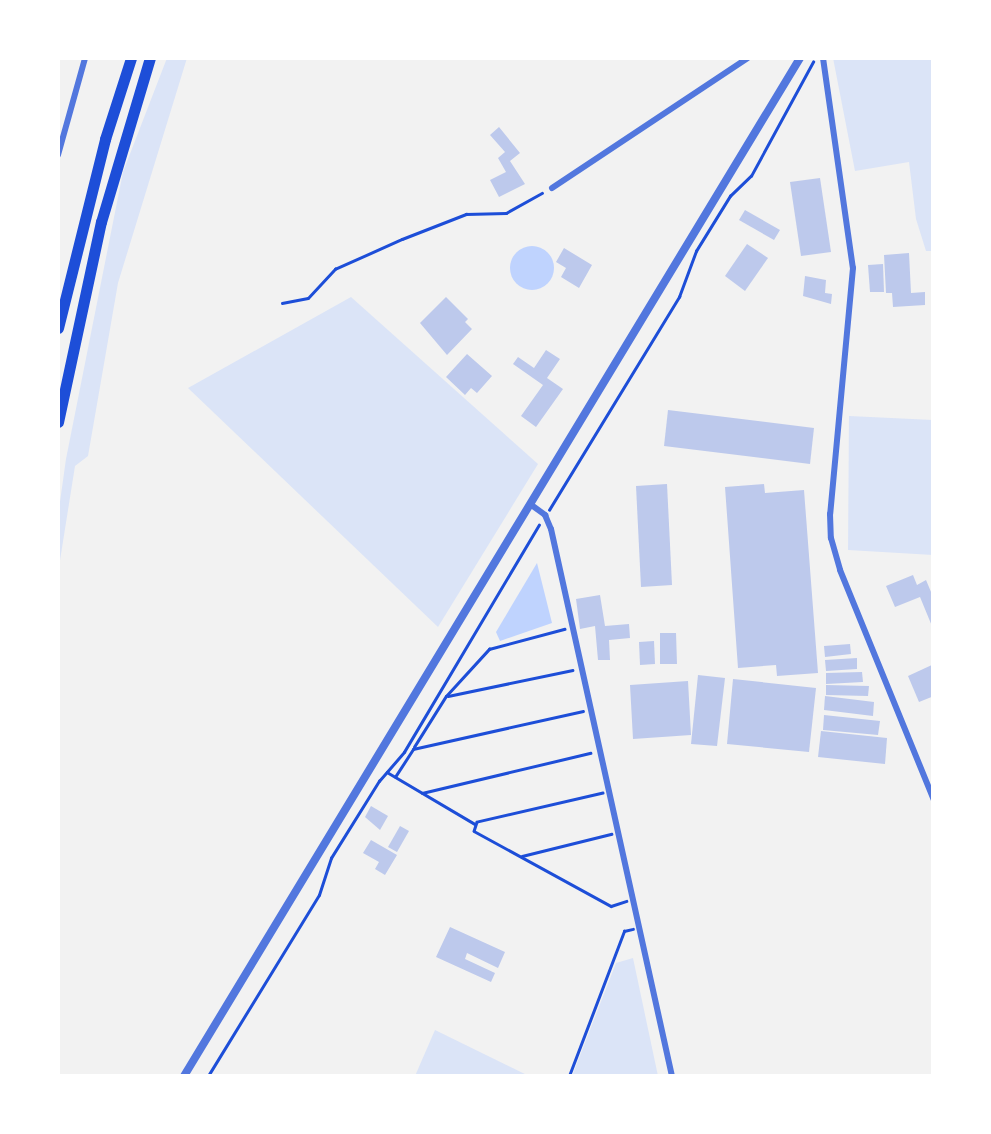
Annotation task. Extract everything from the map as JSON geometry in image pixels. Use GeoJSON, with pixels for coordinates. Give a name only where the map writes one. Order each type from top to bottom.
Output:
{"type":"FeatureCollection","features":[{"type":"Feature","properties":{"kind":"highway"},"geometry":{"type":"LineString","coordinates":[[58,328],[85,212],[131,58]]}},
{"type":"Feature","properties":{"kind":"highway"},"geometry":{"type":"LineString","coordinates":[[58,422],[101,222],[150,58]]}},
{"type":"Feature","properties":{"kind":"street"},"geometry":{"type":"LineString","coordinates":[[58,155],[62,119],[85,58]]}},
{"type":"Feature","properties":{"kind":"street"},"geometry":{"type":"LineString","coordinates":[[552,188],[748,58]]}},
{"type":"Feature","properties":{"kind":"street"},"geometry":{"type":"LineString","coordinates":[[184,1076],[800,58]]}},
{"type":"Feature","properties":{"kind":"street"},"geometry":{"type":"LineString","coordinates":[[820,58],[853,268],[830,514],[832,538],[840,570],[934,800]]}},
{"type":"Feature","properties":{"kind":"street"},"geometry":{"type":"LineString","coordinates":[[530,504],[545,516],[672,1076]]}},
{"type":"Feature","properties":{"kind":"path"},"geometry":{"type":"LineString","coordinates":[[208,1076],[319,894],[330,858],[386,772],[404,752],[679,296],[696,251],[730,196],[751,176],[820,58]]}},
{"type":"Feature","properties":{"kind":"path"},"geometry":{"type":"LineString","coordinates":[[282,303],[308,298],[336,269],[402,239],[466,214],[506,213],[552,188]]}},
{"type":"Feature","properties":{"kind":"path"},"geometry":{"type":"LineString","coordinates":[[394,777],[446,696],[488,648],[571,627]]}},
{"type":"Feature","properties":{"kind":"path"},"geometry":{"type":"LineString","coordinates":[[446,696],[580,668]]}},
{"type":"Feature","properties":{"kind":"path"},"geometry":{"type":"LineString","coordinates":[[413,749],[590,709]]}},
{"type":"Feature","properties":{"kind":"path"},"geometry":{"type":"LineString","coordinates":[[422,793],[599,750]]}},
{"type":"Feature","properties":{"kind":"path"},"geometry":{"type":"LineString","coordinates":[[386,772],[476,825],[608,792]]}},
{"type":"Feature","properties":{"kind":"path"},"geometry":{"type":"LineString","coordinates":[[476,825],[474,831],[611,906],[632,898]]}},
{"type":"Feature","properties":{"kind":"path"},"geometry":{"type":"LineString","coordinates":[[522,856],[617,832]]}},
{"type":"Feature","properties":{"kind":"path"},"geometry":{"type":"LineString","coordinates":[[569,1076],[624,931],[639,928]]}},
{"type":"Feature","properties":{"kind":"shaded area"},"geometry":{"type":"Polygon","coordinates":[[[167,58],[187,58],[118,283],[88,456],[75,466],[58,573],[58,516],[66,459],[123,172],[167,58]]]}},
{"type":"Feature","properties":{"kind":"shaded area"},"geometry":{"type":"Polygon","coordinates":[[[833,58],[933,58],[933,251],[926,251],[916,219],[909,162],[855,171],[833,58]]]}},
{"type":"Feature","properties":{"kind":"shaded area"},"geometry":{"type":"Polygon","coordinates":[[[351,297],[538,464],[438,627],[188,388],[351,297]]]}},
{"type":"Feature","properties":{"kind":"shaded area"},"geometry":{"type":"Polygon","coordinates":[[[849,416],[933,420],[933,555],[848,550],[849,416]]]}},
{"type":"Feature","properties":{"kind":"shaded area"},"geometry":{"type":"Polygon","coordinates":[[[633,958],[658,1076],[572,1076],[616,963],[633,958]]]}},
{"type":"Feature","properties":{"kind":"shaded area"},"geometry":{"type":"Polygon","coordinates":[[[435,1030],[529,1076],[415,1076],[435,1030]]]}},
{"type":"Feature","properties":{"kind":"water"},"geometry":{"type":"Polygon","coordinates":[[[532,246],[547,253],[554,268],[547,283],[532,290],[517,283],[510,268],[517,253],[532,246]]]}},
{"type":"Feature","properties":{"kind":"water"},"geometry":{"type":"Polygon","coordinates":[[[537,563],[552,623],[500,641],[496,632],[537,563]]]}},
{"type":"Feature","properties":{"kind":"building"},"geometry":{"type":"Polygon","coordinates":[[[499,127],[520,153],[510,161],[525,184],[499,197],[490,180],[506,172],[498,158],[505,152],[490,135],[499,127]]]}},
{"type":"Feature","properties":{"kind":"building"},"geometry":{"type":"Polygon","coordinates":[[[820,178],[831,252],[801,256],[790,182],[820,178]]]}},
{"type":"Feature","properties":{"kind":"building"},"geometry":{"type":"Polygon","coordinates":[[[745,210],[780,230],[774,240],[739,220],[745,210]]]}},
{"type":"Feature","properties":{"kind":"building"},"geometry":{"type":"Polygon","coordinates":[[[747,244],[768,258],[745,291],[725,276],[747,244]]]}},
{"type":"Feature","properties":{"kind":"building"},"geometry":{"type":"Polygon","coordinates":[[[564,248],[592,265],[579,288],[561,277],[566,268],[556,262],[564,248]]]}},
{"type":"Feature","properties":{"kind":"building"},"geometry":{"type":"Polygon","coordinates":[[[909,253],[911,293],[925,292],[925,305],[893,307],[892,293],[886,293],[884,255],[909,253]]]}},
{"type":"Feature","properties":{"kind":"building"},"geometry":{"type":"Polygon","coordinates":[[[883,264],[884,292],[870,292],[868,265],[883,264]]]}},
{"type":"Feature","properties":{"kind":"building"},"geometry":{"type":"Polygon","coordinates":[[[805,276],[826,280],[825,293],[832,294],[831,304],[803,296],[805,276]]]}},
{"type":"Feature","properties":{"kind":"building"},"geometry":{"type":"Polygon","coordinates":[[[446,297],[468,319],[465,322],[472,329],[447,355],[420,323],[446,297]]]}},
{"type":"Feature","properties":{"kind":"building"},"geometry":{"type":"Polygon","coordinates":[[[546,350],[560,359],[547,378],[563,389],[536,427],[521,416],[543,385],[513,364],[518,357],[534,368],[546,350]]]}},
{"type":"Feature","properties":{"kind":"building"},"geometry":{"type":"Polygon","coordinates":[[[467,354],[492,376],[477,393],[471,388],[465,395],[446,377],[467,354]]]}},
{"type":"Feature","properties":{"kind":"building"},"geometry":{"type":"Polygon","coordinates":[[[668,410],[814,428],[810,464],[664,446],[668,410]]]}},
{"type":"Feature","properties":{"kind":"building"},"geometry":{"type":"Polygon","coordinates":[[[667,484],[672,585],[641,587],[636,486],[667,484]]]}},
{"type":"Feature","properties":{"kind":"building"},"geometry":{"type":"Polygon","coordinates":[[[764,484],[765,493],[804,490],[818,673],[777,676],[776,665],[738,668],[725,487],[764,484]]]}},
{"type":"Feature","properties":{"kind":"building"},"geometry":{"type":"Polygon","coordinates":[[[913,575],[917,585],[926,580],[934,599],[934,631],[920,597],[895,607],[886,586],[913,575]]]}},
{"type":"Feature","properties":{"kind":"building"},"geometry":{"type":"Polygon","coordinates":[[[600,595],[605,626],[629,624],[630,638],[609,640],[610,660],[598,660],[595,626],[580,629],[576,599],[600,595]]]}},
{"type":"Feature","properties":{"kind":"building"},"geometry":{"type":"Polygon","coordinates":[[[660,633],[676,633],[677,664],[660,664],[660,633]]]}},
{"type":"Feature","properties":{"kind":"building"},"geometry":{"type":"Polygon","coordinates":[[[654,641],[655,664],[640,665],[639,642],[654,641]]]}},
{"type":"Feature","properties":{"kind":"building"},"geometry":{"type":"Polygon","coordinates":[[[850,644],[851,654],[825,657],[824,646],[850,644]]]}},
{"type":"Feature","properties":{"kind":"building"},"geometry":{"type":"Polygon","coordinates":[[[857,658],[857,669],[826,671],[825,660],[857,658]]]}},
{"type":"Feature","properties":{"kind":"building"},"geometry":{"type":"Polygon","coordinates":[[[934,664],[934,696],[919,702],[908,676],[934,664]]]}},
{"type":"Feature","properties":{"kind":"building"},"geometry":{"type":"Polygon","coordinates":[[[862,672],[863,682],[826,684],[826,673],[862,672]]]}},
{"type":"Feature","properties":{"kind":"building"},"geometry":{"type":"Polygon","coordinates":[[[698,675],[725,678],[717,746],[691,744],[698,675]]]}},
{"type":"Feature","properties":{"kind":"building"},"geometry":{"type":"Polygon","coordinates":[[[733,679],[816,688],[809,752],[727,744],[733,679]]]}},
{"type":"Feature","properties":{"kind":"building"},"geometry":{"type":"Polygon","coordinates":[[[688,681],[691,735],[633,739],[630,685],[688,681]]]}},
{"type":"Feature","properties":{"kind":"building"},"geometry":{"type":"Polygon","coordinates":[[[826,685],[869,686],[868,696],[826,695],[826,685]]]}},
{"type":"Feature","properties":{"kind":"building"},"geometry":{"type":"Polygon","coordinates":[[[825,696],[874,702],[873,716],[824,710],[825,696]]]}},
{"type":"Feature","properties":{"kind":"building"},"geometry":{"type":"Polygon","coordinates":[[[824,715],[880,721],[878,735],[823,730],[824,715]]]}},
{"type":"Feature","properties":{"kind":"building"},"geometry":{"type":"Polygon","coordinates":[[[821,731],[887,738],[885,764],[818,757],[821,731]]]}},
{"type":"Feature","properties":{"kind":"building"},"geometry":{"type":"Polygon","coordinates":[[[371,806],[388,816],[380,830],[365,817],[371,806]]]}},
{"type":"Feature","properties":{"kind":"building"},"geometry":{"type":"Polygon","coordinates":[[[400,826],[409,831],[397,852],[388,847],[400,826]]]}},
{"type":"Feature","properties":{"kind":"building"},"geometry":{"type":"Polygon","coordinates":[[[371,840],[397,855],[385,875],[375,869],[379,862],[363,853],[371,840]]]}},
{"type":"Feature","properties":{"kind":"building"},"geometry":{"type":"Polygon","coordinates":[[[450,927],[505,952],[498,968],[467,953],[465,959],[495,973],[491,982],[436,957],[450,927]]]}}]}
